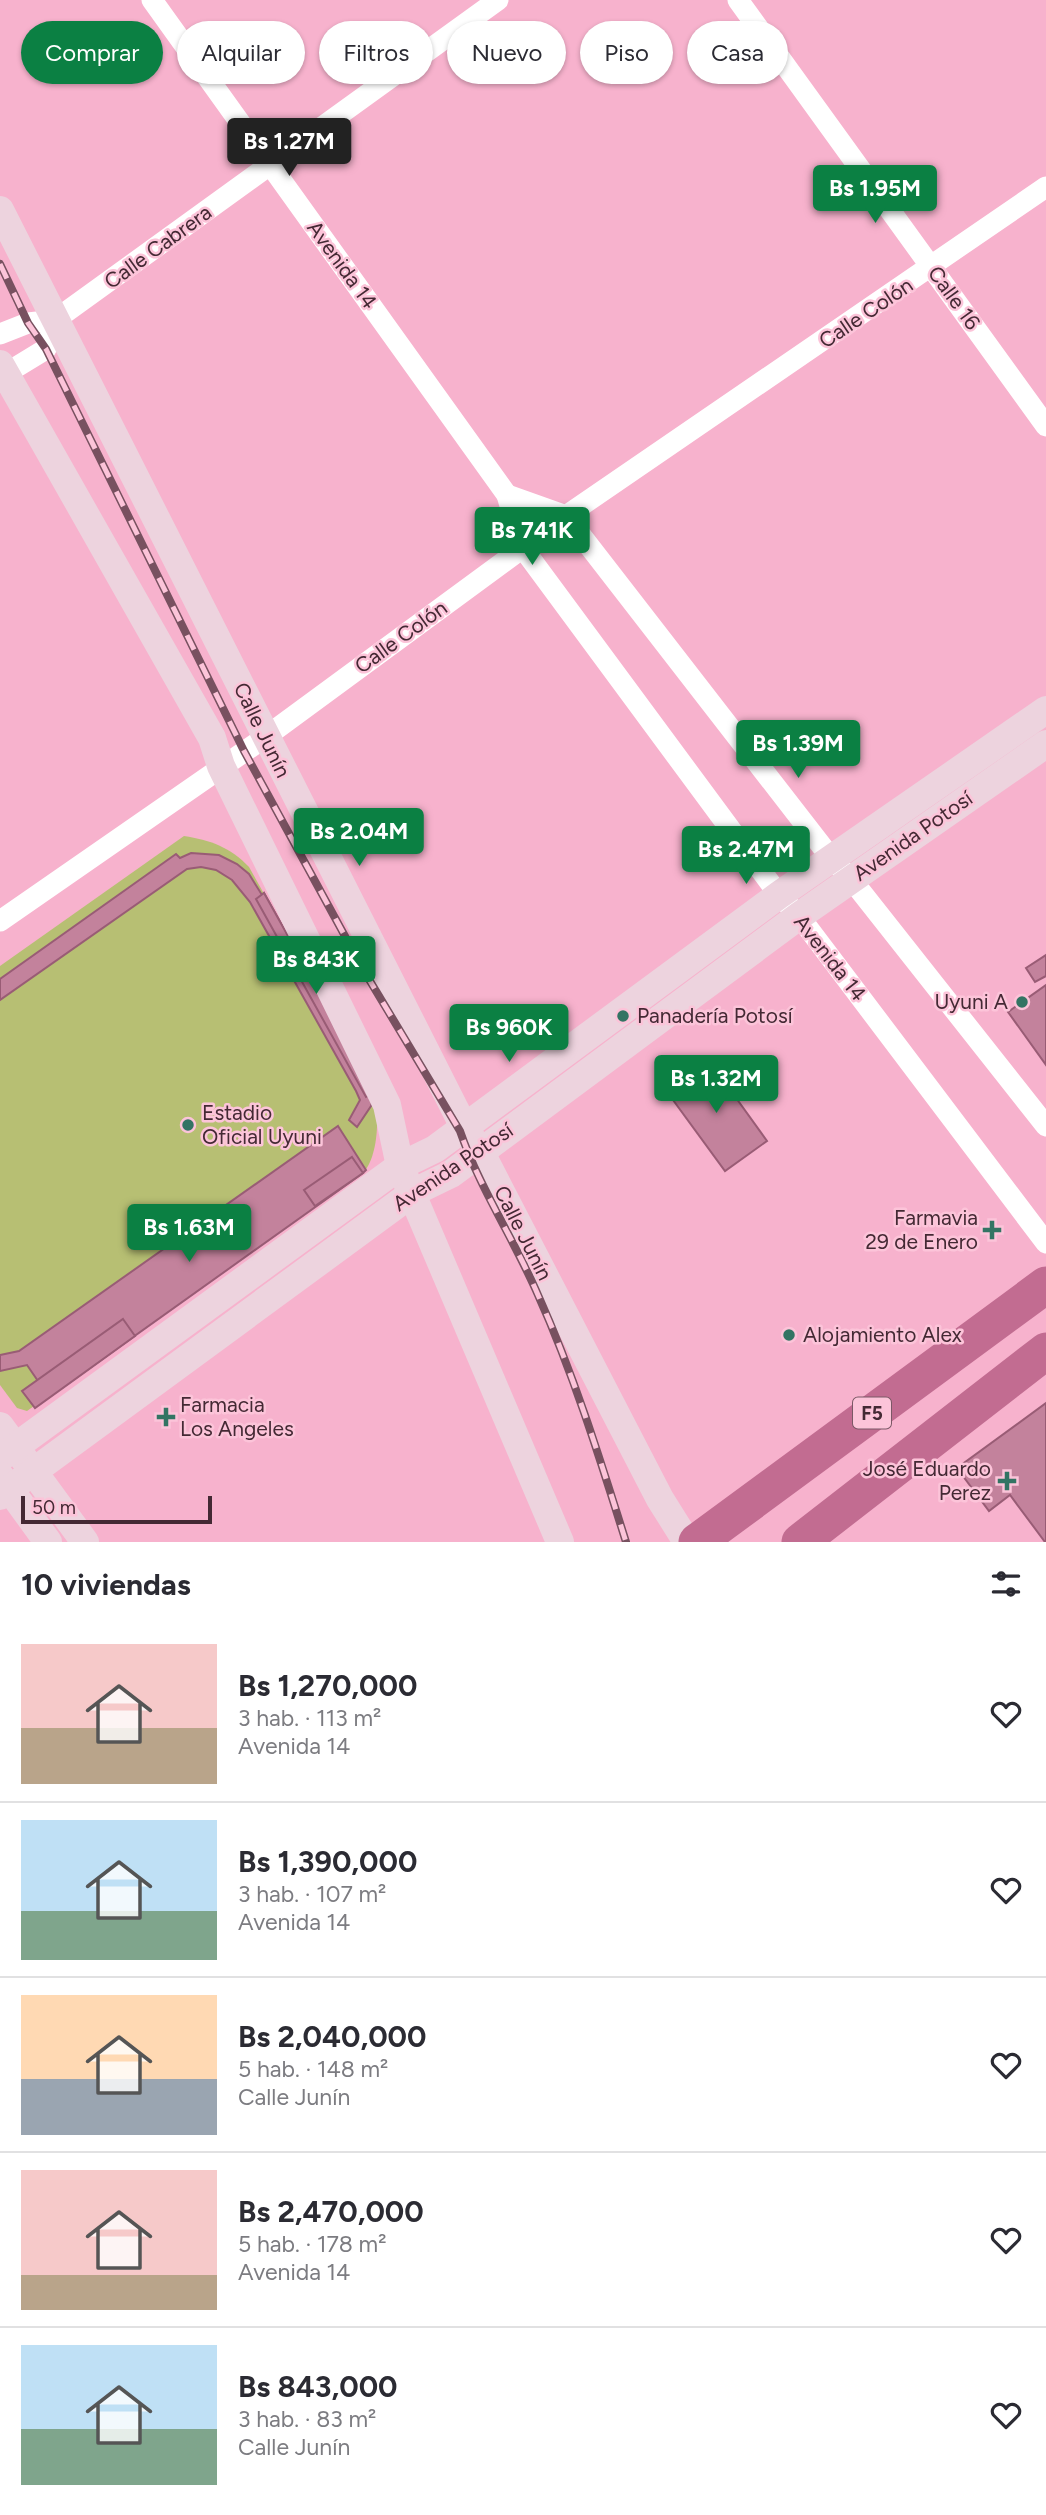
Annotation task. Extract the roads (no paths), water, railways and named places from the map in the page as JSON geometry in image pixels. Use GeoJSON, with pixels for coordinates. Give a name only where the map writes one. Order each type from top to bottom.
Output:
{"type":"FeatureCollection","features":[{"type":"Feature","properties":{"kind":"highway","name":"F5"},"geometry":{"type":"LineString","coordinates":[[697,1542],[1046,1285]]}},
{"type":"Feature","properties":{"kind":"highway"},"geometry":{"type":"LineString","coordinates":[[800,1542],[1046,1351]]}},
{"type":"Feature","properties":{"kind":"street","name":"Avenida 14"},"geometry":{"type":"LineString","coordinates":[[152,0],[507,495],[523,547],[779,895],[799,916],[1046,1243]]}},
{"type":"Feature","properties":{"kind":"street","name":"Calle Cabrera"},"geometry":{"type":"LineString","coordinates":[[0,334],[28,323],[55,320],[498,0]]}},
{"type":"Feature","properties":{"kind":"street","name":"Calle 16"},"geometry":{"type":"LineString","coordinates":[[738,0],[1046,426]]}},
{"type":"Feature","properties":{"kind":"street","name":"Calle Colón"},"geometry":{"type":"LineString","coordinates":[[0,921],[264,738],[566,516],[932,268],[1046,187]]}},
{"type":"Feature","properties":{"kind":"street","name":"Calle Junín"},"geometry":{"type":"LineString","coordinates":[[0,211],[246,694],[264,738],[464,1127],[481,1151],[660,1499],[687,1542]]}},
{"type":"Feature","properties":{"kind":"street"},"geometry":{"type":"LineString","coordinates":[[55,320],[46,349],[2,371],[212,738],[221,766],[387,1105],[400,1166],[414,1192],[560,1542]]}},
{"type":"Feature","properties":{"kind":"street"},"geometry":{"type":"LineString","coordinates":[[507,495],[566,516],[831,858],[851,879],[1046,1126]]}},
{"type":"Feature","properties":{"kind":"street","name":"Avenida Potosí"},"geometry":{"type":"LineString","coordinates":[[5,1444],[400,1166],[435,1149],[779,895],[1046,710]]}},
{"type":"Feature","properties":{"kind":"street","name":"Avenida Potosí"},"geometry":{"type":"LineString","coordinates":[[4,1487],[35,1471],[414,1192],[451,1174],[799,916],[1046,744]]}},
{"type":"Feature","properties":{"kind":"street"},"geometry":{"type":"LineString","coordinates":[[5,1444],[35,1471],[85,1542]]}},
{"type":"Feature","properties":{"kind":"street"},"geometry":{"type":"LineString","coordinates":[[4,1487],[48,1542]]}},
{"type":"Feature","properties":{"kind":"railway"},"geometry":{"type":"LineString","coordinates":[[0,264],[28,323],[46,349],[244,751],[364,971],[460,1131],[477,1173],[529,1274],[551,1325],[586,1417],[626,1542]]}},
{"type":"Feature","properties":{"kind":"place","name":"Uyuni A"},"geometry":{"type":"Point","coordinates":[1022,1002]}},
{"type":"Feature","properties":{"kind":"place","name":"Panadería Potosí"},"geometry":{"type":"Point","coordinates":[623,1016]}},
{"type":"Feature","properties":{"kind":"place","name":"Estadio Oficial Uyuni"},"geometry":{"type":"Point","coordinates":[188,1125]}},
{"type":"Feature","properties":{"kind":"place","name":"Farmavia 29 de Enero"},"geometry":{"type":"Point","coordinates":[992,1230]}},
{"type":"Feature","properties":{"kind":"place","name":"Alojamiento Alex"},"geometry":{"type":"Point","coordinates":[789,1335]}},
{"type":"Feature","properties":{"kind":"place","name":"Farmacia Los Angeles"},"geometry":{"type":"Point","coordinates":[166,1417]}},
{"type":"Feature","properties":{"kind":"place","name":"José Eduardo Perez"},"geometry":{"type":"Point","coordinates":[1007,1481]}}]}
